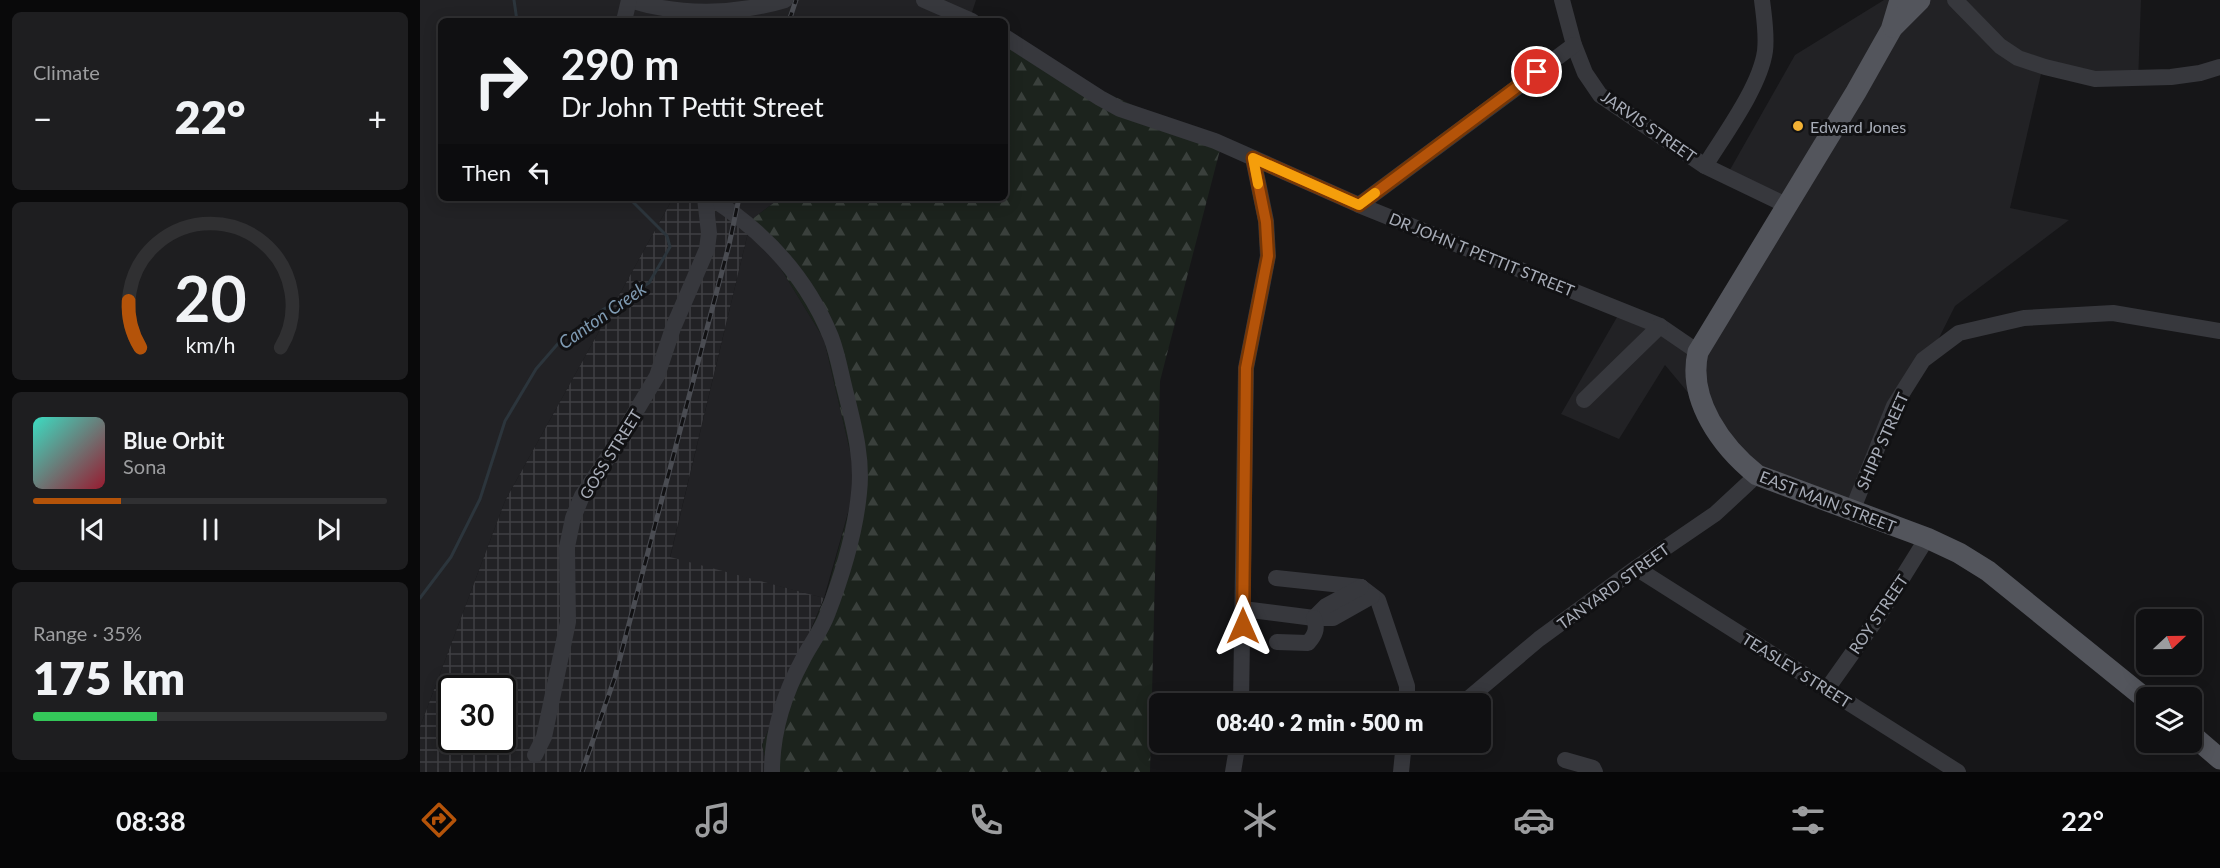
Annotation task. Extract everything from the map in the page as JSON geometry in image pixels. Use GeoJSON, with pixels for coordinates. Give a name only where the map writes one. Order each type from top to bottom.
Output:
{"type":"FeatureCollection","features":[{"type":"Feature","properties":{"kind":"main road"},"geometry":{"type":"LineString","coordinates":[[1698,352],[1788,206],[1890,30],[1900,0]]}},
{"type":"Feature","properties":{"kind":"main road"},"geometry":{"type":"LineString","coordinates":[[1890,30],[1920,0]]}},
{"type":"Feature","properties":{"kind":"main road","name":"EAST MAIN STREET"},"geometry":{"type":"LineString","coordinates":[[1698,352],[1697,381],[1713,428],[1737,459],[1757,475],[1927,538],[1959,553],[1988,570],[2136,691]]}},
{"type":"Feature","properties":{"kind":"main road"},"geometry":{"type":"LineString","coordinates":[[2202,744],[2220,759]]}},
{"type":"Feature","properties":{"kind":"street"},"geometry":{"type":"LineString","coordinates":[[625,18],[629,0],[666,9],[767,13],[785,0]]}},
{"type":"Feature","properties":{"kind":"street"},"geometry":{"type":"LineString","coordinates":[[924,0],[965,18]]}},
{"type":"Feature","properties":{"kind":"street","name":"JARVIS STREET"},"geometry":{"type":"LineString","coordinates":[[1562,0],[1574,45],[1585,73],[1600,95],[1705,166],[1788,206]]}},
{"type":"Feature","properties":{"kind":"street"},"geometry":{"type":"LineString","coordinates":[[1705,166],[1732,124],[1757,77],[1765,53],[1766,33],[1762,0]]}},
{"type":"Feature","properties":{"kind":"street"},"geometry":{"type":"LineString","coordinates":[[1956,0],[2000,46],[2018,58],[2045,67],[2095,79],[2171,77],[2200,73],[2220,67]]}},
{"type":"Feature","properties":{"kind":"street","name":"DR JOHN T PETTIT STREET"},"geometry":{"type":"LineString","coordinates":[[1008,39],[1120,109],[1215,141],[1359,205],[1660,326],[1698,352]]}},
{"type":"Feature","properties":{"kind":"street"},"geometry":{"type":"LineString","coordinates":[[1359,205],[1574,45]]}},
{"type":"Feature","properties":{"kind":"street"},"geometry":{"type":"LineString","coordinates":[[1241,693],[1246,368],[1268,256],[1266,222],[1253,158]]}},
{"type":"Feature","properties":{"kind":"street","name":"GOSS STREET"},"geometry":{"type":"LineString","coordinates":[[536,755],[544,737],[568,622],[567,547],[573,518],[582,496],[611,453],[657,376],[673,328],[707,249],[709,233],[705,201]]}},
{"type":"Feature","properties":{"kind":"street"},"geometry":{"type":"LineString","coordinates":[[715,201],[766,240],[790,265],[810,293],[832,339],[859,455],[859,491],[852,533],[840,579],[825,619],[796,671],[786,695],[774,739],[772,772]]}},
{"type":"Feature","properties":{"kind":"street","name":"SHIPP STREET"},"geometry":{"type":"LineString","coordinates":[[1852,511],[1894,406],[1923,360],[1959,333],[2024,318],[2113,313],[2220,331]]}},
{"type":"Feature","properties":{"kind":"street"},"geometry":{"type":"LineString","coordinates":[[1584,400],[1660,326]]}},
{"type":"Feature","properties":{"kind":"street","name":"TANYARD STREET"},"geometry":{"type":"LineString","coordinates":[[1475,693],[1539,639],[1715,514],[1757,475]]}},
{"type":"Feature","properties":{"kind":"street","name":"ROY STREET"},"geometry":{"type":"LineString","coordinates":[[1827,688],[1878,617],[1927,538]]}},
{"type":"Feature","properties":{"kind":"street","name":"TEASLEY STREET"},"geometry":{"type":"LineString","coordinates":[[1636,568],[1958,772]]}},
{"type":"Feature","properties":{"kind":"street"},"geometry":{"type":"LineString","coordinates":[[1276,578],[1367,592],[1377,600],[1407,686],[1407,693]]}},
{"type":"Feature","properties":{"kind":"street"},"geometry":{"type":"LineString","coordinates":[[1314,618],[1326,606],[1367,592]]}},
{"type":"Feature","properties":{"kind":"street"},"geometry":{"type":"LineString","coordinates":[[1243,609],[1314,618]]}},
{"type":"Feature","properties":{"kind":"street"},"geometry":{"type":"LineString","coordinates":[[1276,642],[1308,643],[1314,636],[1316,625],[1314,618]]}},
{"type":"Feature","properties":{"kind":"street"},"geometry":{"type":"LineString","coordinates":[[1233,772],[1236,753]]}},
{"type":"Feature","properties":{"kind":"street"},"geometry":{"type":"LineString","coordinates":[[1401,772],[1403,753]]}},
{"type":"Feature","properties":{"kind":"street"},"geometry":{"type":"LineString","coordinates":[[1564,760],[1594,770]]}},
{"type":"Feature","properties":{"kind":"shaded area"},"geometry":{"type":"Polygon","coordinates":[[[420,0],[976,0],[970,18],[438,18],[438,201],[671,201],[505,501],[420,727],[420,0]]]}},
{"type":"Feature","properties":{"kind":"shaded area"},"geometry":{"type":"Polygon","coordinates":[[[1884,0],[2141,0],[2138,83],[2041,74],[2010,208],[2069,220],[1955,306],[1852,511],[1754,481],[1716,426],[1665,365],[1619,439],[1561,414],[1620,312],[1708,346],[1791,210],[1727,175],[1795,55],[1884,0]]]}},
{"type":"Feature","properties":{"kind":"shaded area"},"geometry":{"type":"Polygon","coordinates":[[[671,201],[710,201],[751,220],[670,557],[824,598],[762,745],[769,772],[420,772],[420,727],[438,679],[438,753],[516,753],[516,675],[440,675],[505,501],[671,201]]]}},
{"type":"Feature","properties":{"kind":"shaded area"},"geometry":{"type":"Polygon","coordinates":[[[710,201],[776,201],[751,220],[710,201]]]}},
{"type":"Feature","properties":{"kind":"shaded area"},"geometry":{"type":"Polygon","coordinates":[[[751,220],[824,339],[857,481],[824,598],[670,558],[751,220]]]}},
{"type":"Feature","properties":{"kind":"green space"},"geometry":{"type":"Polygon","coordinates":[[[1008,47],[1221,146],[1160,381],[1152,693],[1149,693],[1150,772],[769,772],[762,745],[826,595],[857,481],[824,339],[751,220],[776,201],[1008,201],[1008,47]]]}},
{"type":"Feature","properties":{"kind":"waterway","name":"Canton Creek"},"geometry":{"type":"LineString","coordinates":[[514,0],[517,18]]}},
{"type":"Feature","properties":{"kind":"waterway","name":"Canton Creek"},"geometry":{"type":"LineString","coordinates":[[420,598],[451,557],[480,499],[505,421],[536,369],[562,339],[604,309],[649,283],[670,247],[667,236],[632,201]]}},
{"type":"Feature","properties":{"kind":"railway"},"geometry":{"type":"LineString","coordinates":[[790,18],[796,0]]}},
{"type":"Feature","properties":{"kind":"railway"},"geometry":{"type":"LineString","coordinates":[[582,772],[615,677],[729,245],[738,201]]}},
{"type":"Feature","properties":{"kind":"slow traffic"},"geometry":{"type":"LineString","coordinates":[[1258,184],[1253,158],[1359,205],[1375,193]]}},
{"type":"Feature","properties":{"kind":"place","name":"Edward Jones"},"geometry":{"type":"Point","coordinates":[1798,126]}},
{"type":"Feature","properties":{"kind":"route"},"geometry":{"type":"LineString","coordinates":[[1243,626],[1246,368],[1268,256],[1266,222],[1253,158],[1359,205],[1537,72]]}}]}
